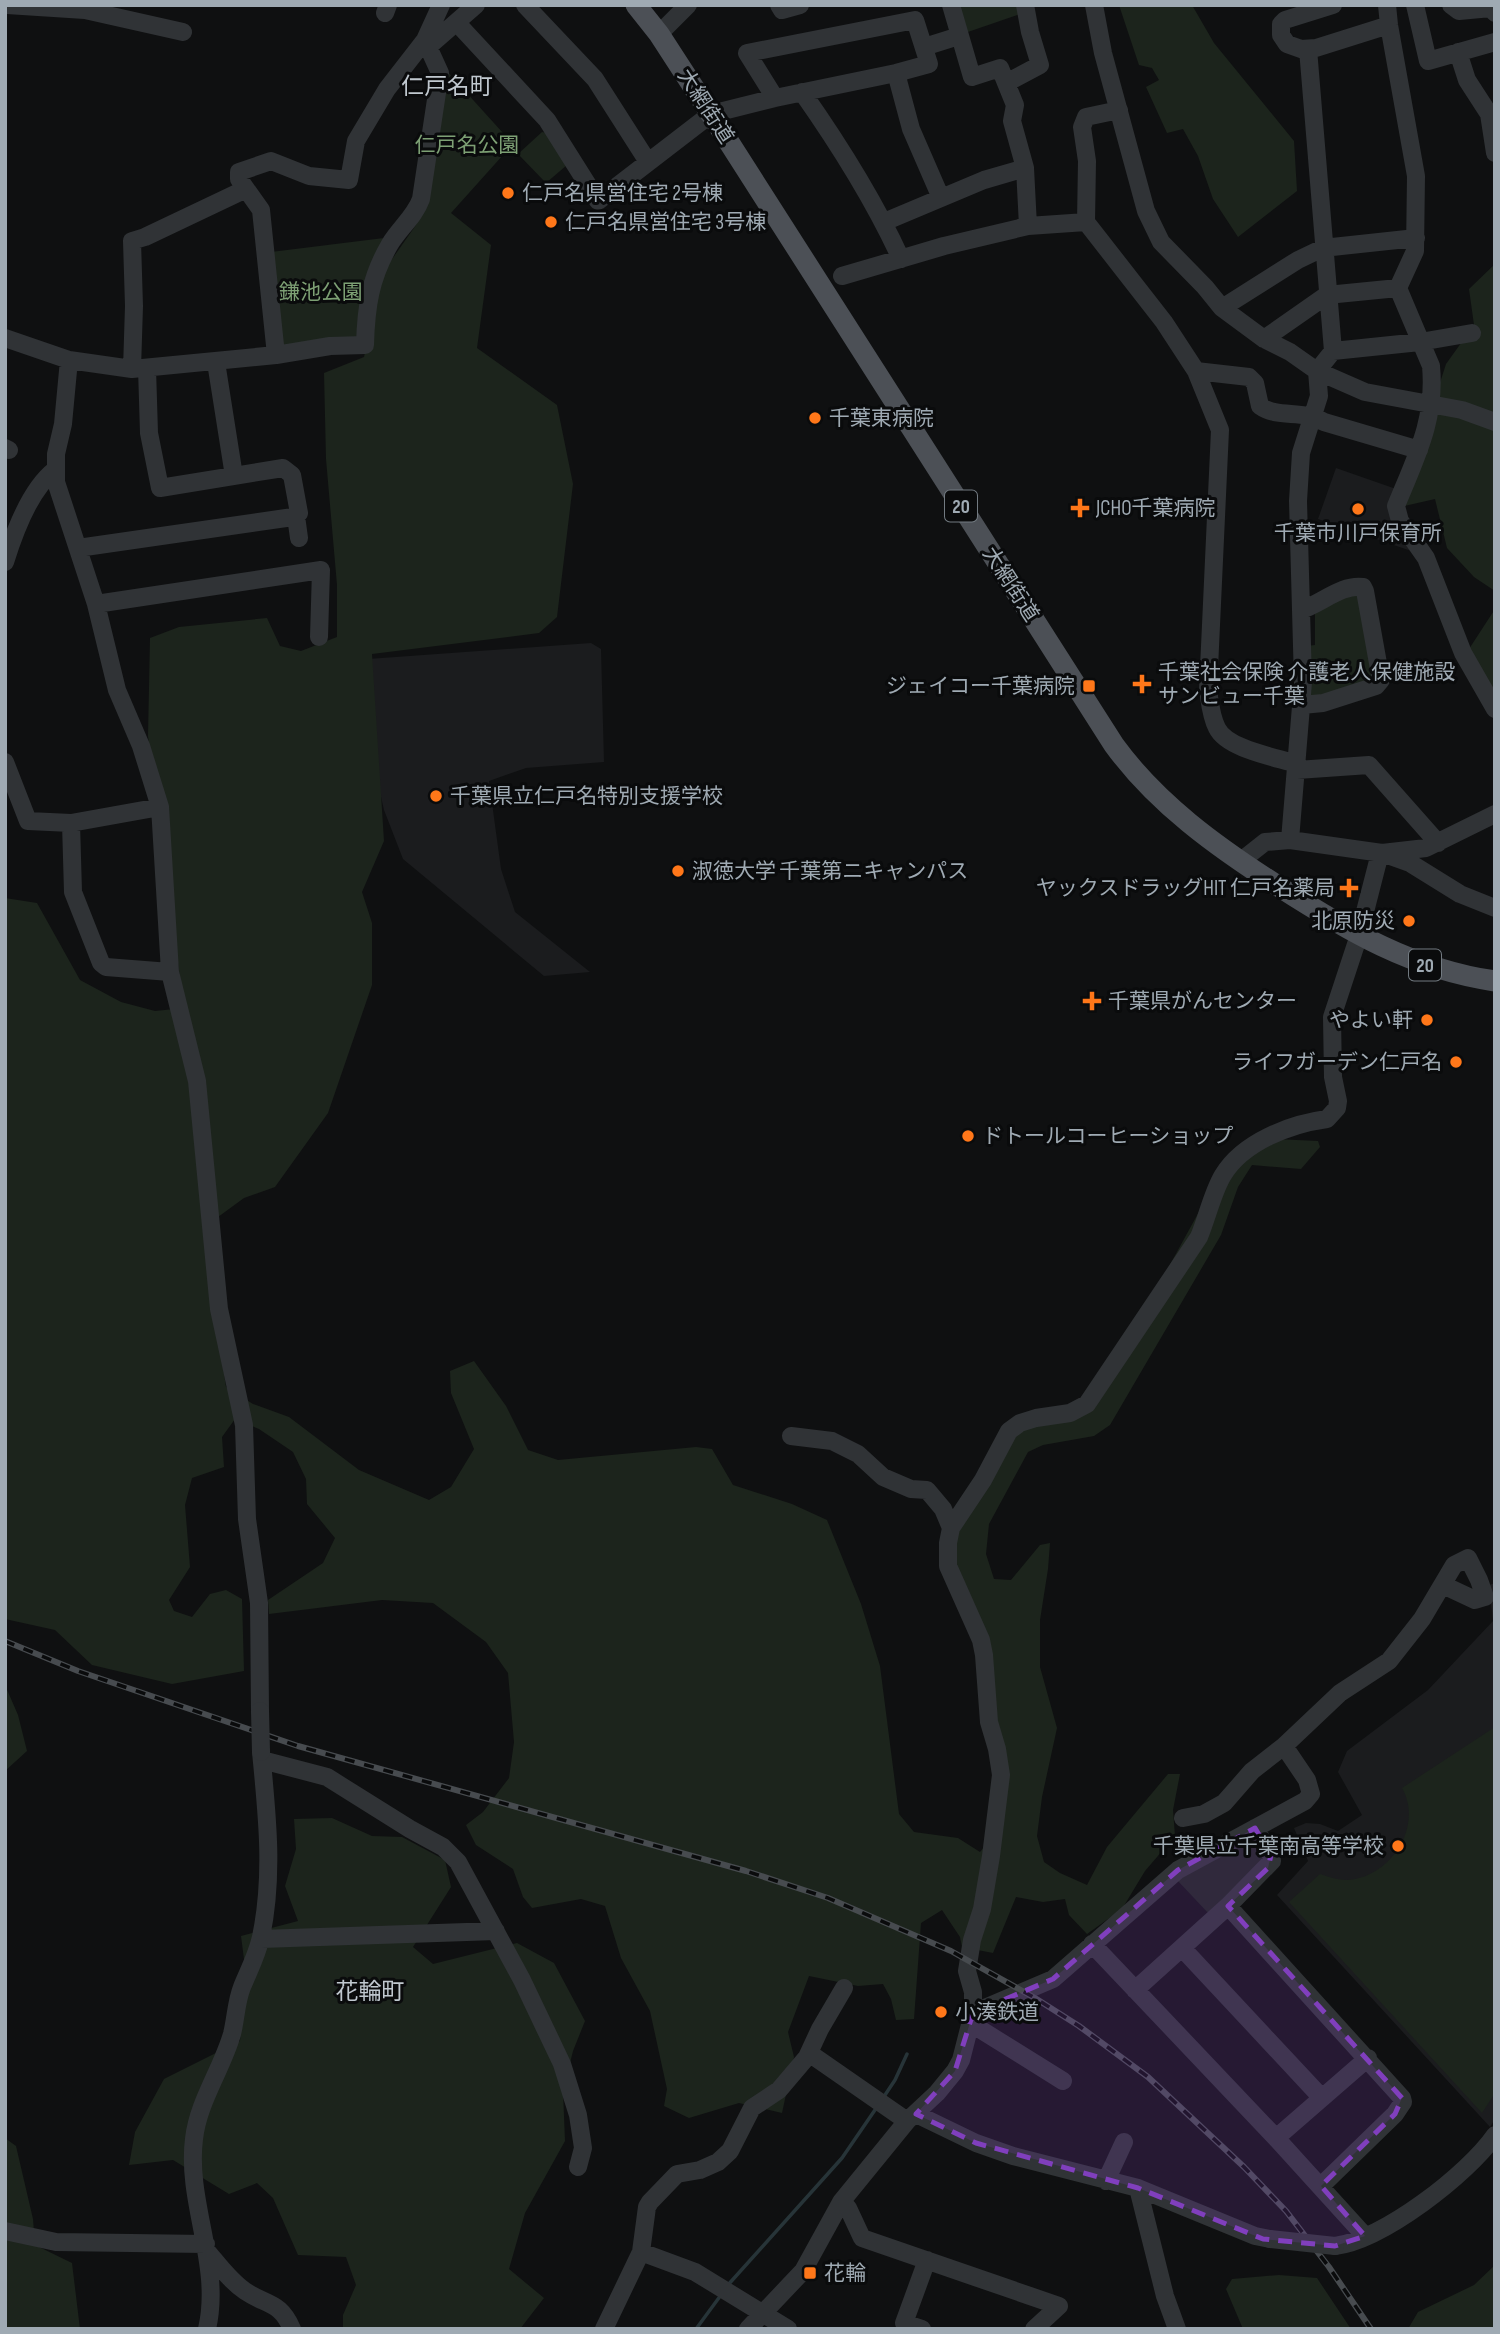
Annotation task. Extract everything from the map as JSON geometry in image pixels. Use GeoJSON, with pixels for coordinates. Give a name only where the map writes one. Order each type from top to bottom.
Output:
{"type":"FeatureCollection","features":[{"type":"Feature","properties":{"kind":"main road","name":"大網街道"},"geometry":{"type":"LineString","coordinates":[[636,5],[659,34],[711,114],[1114,745],[1149,788],[1192,825],[1241,861],[1318,912],[1376,945],[1430,967],[1495,981]]}},
{"type":"Feature","properties":{"kind":"street"},"geometry":{"type":"LineString","coordinates":[[7,5],[85,10],[183,32]]}},
{"type":"Feature","properties":{"kind":"street"},"geometry":{"type":"LineString","coordinates":[[5,338],[69,360],[139,369],[276,355],[330,346],[365,345],[372,282],[389,246],[418,208],[421,199],[440,73],[427,43],[441,5]]}},
{"type":"Feature","properties":{"kind":"street"},"geometry":{"type":"LineString","coordinates":[[276,355],[261,210],[239,179],[239,172],[271,162],[309,176],[349,180],[356,141],[387,89],[427,43],[457,23],[476,5]]}},
{"type":"Feature","properties":{"kind":"street"},"geometry":{"type":"LineString","coordinates":[[525,5],[595,79],[648,162]]}},
{"type":"Feature","properties":{"kind":"street"},"geometry":{"type":"LineString","coordinates":[[659,34],[688,5]]}},
{"type":"Feature","properties":{"kind":"street"},"geometry":{"type":"LineString","coordinates":[[779,5],[782,10],[800,5]]}},
{"type":"Feature","properties":{"kind":"street"},"geometry":{"type":"LineString","coordinates":[[951,5],[972,77],[1000,68],[1015,105],[1012,121],[1025,168],[1028,226]]}},
{"type":"Feature","properties":{"kind":"street"},"geometry":{"type":"LineString","coordinates":[[1006,83],[1040,65],[1030,32],[1026,5]]}},
{"type":"Feature","properties":{"kind":"street"},"geometry":{"type":"LineString","coordinates":[[1094,5],[1103,53],[1146,211],[1161,242],[1222,308],[1264,339],[1290,352],[1317,371],[1366,392],[1462,410],[1495,422]]}},
{"type":"Feature","properties":{"kind":"street"},"geometry":{"type":"LineString","coordinates":[[1333,5],[1285,20],[1282,24],[1282,35],[1286,44],[1308,50],[1389,25]]}},
{"type":"Feature","properties":{"kind":"street"},"geometry":{"type":"LineString","coordinates":[[1387,5],[1416,176],[1415,251],[1398,288],[1431,366],[1430,419],[1396,506],[1397,515],[1426,558],[1463,653],[1495,709]]}},
{"type":"Feature","properties":{"kind":"street"},"geometry":{"type":"LineString","coordinates":[[1415,5],[1428,61],[1495,42]]}},
{"type":"Feature","properties":{"kind":"street"},"geometry":{"type":"LineString","coordinates":[[1451,5],[1459,11],[1491,8],[1495,13]]}},
{"type":"Feature","properties":{"kind":"street"},"geometry":{"type":"LineString","coordinates":[[457,23],[547,120],[598,201],[711,114],[929,64],[915,20],[747,53],[775,98]]}},
{"type":"Feature","properties":{"kind":"street"},"geometry":{"type":"LineString","coordinates":[[924,47],[959,36]]}},
{"type":"Feature","properties":{"kind":"street"},"geometry":{"type":"LineString","coordinates":[[1290,840],[1302,705],[1298,501],[1301,453],[1319,396],[1317,371],[1333,351],[1308,50]]}},
{"type":"Feature","properties":{"kind":"street"},"geometry":{"type":"LineString","coordinates":[[1458,52],[1466,80],[1489,114],[1495,153]]}},
{"type":"Feature","properties":{"kind":"street"},"geometry":{"type":"LineString","coordinates":[[896,73],[911,129],[941,198]]}},
{"type":"Feature","properties":{"kind":"street"},"geometry":{"type":"LineString","coordinates":[[802,92],[844,152],[884,222],[901,259]]}},
{"type":"Feature","properties":{"kind":"street"},"geometry":{"type":"LineString","coordinates":[[1119,110],[1086,117],[1082,127],[1087,161],[1086,222],[1164,322],[1196,371],[1220,430],[1208,690],[1217,730],[1230,743],[1297,767],[1369,765],[1438,843]]}},
{"type":"Feature","properties":{"kind":"street"},"geometry":{"type":"LineString","coordinates":[[884,222],[984,180],[1025,168]]}},
{"type":"Feature","properties":{"kind":"street"},"geometry":{"type":"LineString","coordinates":[[246,189],[145,237],[132,240],[139,369],[160,488],[283,468],[292,475],[299,513],[296,516],[299,538]]}},
{"type":"Feature","properties":{"kind":"street"},"geometry":{"type":"LineString","coordinates":[[842,276],[944,246],[1028,226],[1086,222]]}},
{"type":"Feature","properties":{"kind":"street"},"geometry":{"type":"LineString","coordinates":[[1222,308],[1298,260],[1323,248],[1416,238]]}},
{"type":"Feature","properties":{"kind":"street"},"geometry":{"type":"LineString","coordinates":[[1264,339],[1327,295],[1398,288]]}},
{"type":"Feature","properties":{"kind":"street"},"geometry":{"type":"LineString","coordinates":[[1333,351],[1420,342],[1472,333]]}},
{"type":"Feature","properties":{"kind":"street"},"geometry":{"type":"LineString","coordinates":[[69,360],[63,424],[55,470],[60,499],[96,604],[117,690],[141,746],[160,807],[170,972],[197,1081],[219,1309],[244,1425],[247,1520],[259,1603],[261,1756],[269,1852],[261,1939],[242,1987],[228,2046],[198,2118],[194,2136],[193,2169],[206,2247],[210,2299],[207,2329]]}},
{"type":"Feature","properties":{"kind":"street"},"geometry":{"type":"LineString","coordinates":[[216,362],[233,476]]}},
{"type":"Feature","properties":{"kind":"street"},"geometry":{"type":"LineString","coordinates":[[1196,371],[1249,377],[1255,383],[1260,405],[1267,411],[1313,415],[1324,422],[1419,450]]}},
{"type":"Feature","properties":{"kind":"street"},"geometry":{"type":"LineString","coordinates":[[5,562],[10,528],[46,477],[55,470]]}},
{"type":"Feature","properties":{"kind":"street"},"geometry":{"type":"LineString","coordinates":[[78,548],[296,516]]}},
{"type":"Feature","properties":{"kind":"street"},"geometry":{"type":"LineString","coordinates":[[96,604],[322,563],[319,637]]}},
{"type":"Feature","properties":{"kind":"street"},"geometry":{"type":"LineString","coordinates":[[1301,610],[1316,605],[1330,595],[1356,586],[1363,587],[1366,591],[1381,680],[1376,686],[1323,704],[1302,705]]}},
{"type":"Feature","properties":{"kind":"street"},"geometry":{"type":"LineString","coordinates":[[5,761],[28,821],[71,822],[160,807]]}},
{"type":"Feature","properties":{"kind":"street"},"geometry":{"type":"LineString","coordinates":[[1382,853],[1418,849],[1438,843],[1495,814]]}},
{"type":"Feature","properties":{"kind":"street"},"geometry":{"type":"LineString","coordinates":[[71,822],[73,892],[101,963],[106,967],[170,972]]}},
{"type":"Feature","properties":{"kind":"street"},"geometry":{"type":"LineString","coordinates":[[1241,861],[1265,842],[1290,840],[1382,853],[1410,863],[1460,894],[1495,908]]}},
{"type":"Feature","properties":{"kind":"street"},"geometry":{"type":"LineString","coordinates":[[748,2329],[803,2271],[841,2202],[955,2071],[961,2060],[971,2018],[973,1992],[967,1971],[972,1940],[982,1909],[1001,1775],[989,1722],[986,1669],[981,1640],[948,1566],[951,1528],[983,1480],[1009,1431],[1020,1423],[1070,1413],[1087,1404],[1199,1237],[1221,1178],[1235,1158],[1277,1133],[1327,1119],[1334,1114],[1338,1101],[1333,1077],[1330,1029],[1332,1017],[1382,853]]}},
{"type":"Feature","properties":{"kind":"street"},"geometry":{"type":"LineString","coordinates":[[791,1436],[832,1441],[858,1454],[883,1477],[911,1489],[927,1490],[943,1509],[951,1528]]}},
{"type":"Feature","properties":{"kind":"street"},"geometry":{"type":"LineString","coordinates":[[1183,1818],[1204,1814],[1224,1803],[1252,1771],[1284,1746],[1340,1693],[1390,1661],[1422,1619],[1454,1565],[1468,1558],[1487,1577],[1485,1597],[1475,1600],[1443,1585]]}},
{"type":"Feature","properties":{"kind":"street"},"geometry":{"type":"LineString","coordinates":[[971,2018],[1053,1979],[1178,1870],[1305,1801],[1311,1794],[1307,1780],[1284,1746]]}},
{"type":"Feature","properties":{"kind":"street"},"geometry":{"type":"LineString","coordinates":[[261,1756],[327,1777],[443,1847],[458,1862],[522,1980],[562,2064],[578,2115],[583,2148],[578,2166]]}},
{"type":"Feature","properties":{"kind":"street"},"geometry":{"type":"LineString","coordinates":[[1135,1990],[1228,1906],[1272,1861],[1255,1828]]}},
{"type":"Feature","properties":{"kind":"street"},"geometry":{"type":"LineString","coordinates":[[1228,1906],[1368,2058],[1399,2093],[1403,2102],[1395,2114],[1321,2186]]}},
{"type":"Feature","properties":{"kind":"street"},"geometry":{"type":"LineString","coordinates":[[261,1939],[496,1931]]}},
{"type":"Feature","properties":{"kind":"street"},"geometry":{"type":"LineString","coordinates":[[1092,1944],[1276,2137],[1365,2236]]}},
{"type":"Feature","properties":{"kind":"street"},"geometry":{"type":"LineString","coordinates":[[1182,1948],[1321,2097]]}},
{"type":"Feature","properties":{"kind":"street"},"geometry":{"type":"LineString","coordinates":[[604,2329],[640,2252],[650,2202],[677,2174],[718,2162],[730,2151],[752,2109],[788,2081],[809,2053],[844,1988]]}},
{"type":"Feature","properties":{"kind":"street"},"geometry":{"type":"LineString","coordinates":[[971,2018],[1063,2081]]}},
{"type":"Feature","properties":{"kind":"street"},"geometry":{"type":"LineString","coordinates":[[809,2053],[912,2118],[976,2143],[1138,2188],[1255,2236],[1270,2239],[1335,2246],[1349,2244],[1402,2217],[1471,2164],[1495,2134]]}},
{"type":"Feature","properties":{"kind":"street"},"geometry":{"type":"LineString","coordinates":[[1276,2137],[1368,2058]]}},
{"type":"Feature","properties":{"kind":"street"},"geometry":{"type":"LineString","coordinates":[[1106,2181],[1124,2142]]}},
{"type":"Feature","properties":{"kind":"street"},"geometry":{"type":"LineString","coordinates":[[1138,2188],[1165,2296],[1177,2329]]}},
{"type":"Feature","properties":{"kind":"street"},"geometry":{"type":"LineString","coordinates":[[841,2202],[848,2208],[862,2238],[1059,2306],[1034,2329]]}},
{"type":"Feature","properties":{"kind":"street"},"geometry":{"type":"LineString","coordinates":[[5,2231],[56,2242],[206,2247]]}},
{"type":"Feature","properties":{"kind":"street"},"geometry":{"type":"LineString","coordinates":[[206,2247],[227,2274],[246,2291],[274,2304],[283,2312],[292,2329]]}},
{"type":"Feature","properties":{"kind":"street"},"geometry":{"type":"LineString","coordinates":[[640,2252],[695,2272],[788,2329]]}},
{"type":"Feature","properties":{"kind":"street"},"geometry":{"type":"LineString","coordinates":[[922,2329],[904,2323],[927,2260]]}},
{"type":"Feature","properties":{"kind":"highlighted area"},"geometry":{"type":"Polygon","coordinates":[[[1255,1828],[1271,1855],[1268,1868],[1228,1906],[1402,2098],[1395,2114],[1321,2186],[1365,2236],[1335,2246],[1263,2239],[1138,2188],[976,2143],[916,2114],[955,2071],[973,2013],[1053,1979],[1178,1870],[1255,1828]]]}},
{"type":"Feature","properties":{"kind":"shaded area","name":"千葉市川戸保育所"},"geometry":{"type":"Polygon","coordinates":[[[1336,468],[1399,490],[1420,554],[1318,519],[1336,468]]]}},
{"type":"Feature","properties":{"kind":"shaded area","name":"千葉県立仁戸名特別支援学校"},"geometry":{"type":"Polygon","coordinates":[[[591,643],[601,649],[604,762],[526,768],[489,781],[501,869],[515,912],[590,972],[544,976],[403,859],[384,810],[374,766],[368,659],[591,643]]]}},
{"type":"Feature","properties":{"kind":"shaded area","name":"千葉県立千葉南高等学校"},"geometry":{"type":"Polygon","coordinates":[[[1495,1583],[1495,2119],[1490,2127],[1277,1895],[1308,1861],[1294,1828],[1306,1823],[1320,1824],[1338,1831],[1362,1815],[1338,1772],[1347,1751],[1428,1690],[1493,1621],[1489,1585],[1495,1583]]]}},
{"type":"Feature","properties":{"kind":"green space"},"geometry":{"type":"Polygon","coordinates":[[[958,5],[1022,5],[1023,13],[965,33],[958,5]]]}},
{"type":"Feature","properties":{"kind":"green space"},"geometry":{"type":"Polygon","coordinates":[[[1119,5],[1192,5],[1214,43],[1294,141],[1297,191],[1238,237],[1213,199],[1198,156],[1183,129],[1167,133],[1146,87],[1159,80],[1152,68],[1139,65],[1119,5]]]}},
{"type":"Feature","properties":{"kind":"green space","name":"仁戸名公園"},"geometry":{"type":"Polygon","coordinates":[[[446,70],[513,144],[451,213],[491,245],[477,348],[557,405],[573,484],[557,617],[539,633],[372,654],[384,841],[362,892],[372,923],[372,985],[328,1113],[275,1187],[244,1198],[203,1228],[226,1387],[253,1404],[289,1417],[359,1470],[429,1500],[451,1487],[474,1449],[451,1393],[450,1371],[474,1361],[506,1406],[528,1450],[558,1460],[696,1447],[712,1449],[733,1485],[792,1504],[827,1520],[861,1604],[880,1666],[899,1814],[914,1832],[958,1838],[980,1852],[1000,1828],[1007,1764],[947,1549],[1019,1431],[1097,1398],[1224,1166],[1251,1138],[1318,1141],[1320,1147],[1301,1169],[1252,1165],[1238,1187],[1221,1235],[1110,1425],[1094,1436],[1043,1445],[1028,1452],[989,1524],[986,1554],[994,1579],[1011,1580],[1040,1545],[1050,1543],[1040,1620],[1040,1667],[1057,1728],[1042,1797],[1037,1836],[1044,1862],[1060,1873],[1087,1885],[1107,1847],[1168,1774],[1180,1774],[1173,1810],[1175,1836],[1145,1871],[1122,1909],[1087,1934],[1069,1915],[1065,1899],[1043,1902],[1016,1897],[993,1953],[962,1947],[960,1937],[942,1910],[921,1923],[914,2019],[896,2020],[891,1999],[883,1984],[858,1986],[809,1976],[788,2032],[794,2057],[782,2113],[739,2103],[689,2118],[664,2106],[667,2089],[650,2011],[621,1958],[605,1906],[581,1899],[532,1908],[523,1897],[513,1869],[476,1845],[466,1825],[483,1812],[509,1778],[514,1742],[508,1673],[486,1642],[433,1603],[382,1600],[269,1614],[268,1600],[323,1563],[335,1538],[307,1504],[306,1479],[293,1452],[259,1429],[235,1419],[222,1437],[224,1467],[192,1478],[185,1505],[190,1567],[169,1600],[174,1611],[192,1617],[210,1594],[226,1590],[242,1599],[244,1671],[172,1684],[92,1665],[55,1630],[5,1619],[5,898],[37,903],[80,980],[121,1002],[155,1011],[184,1008],[148,736],[150,638],[179,627],[267,618],[280,646],[301,651],[337,637],[337,585],[326,459],[324,373],[364,357],[383,272],[416,225],[446,70]]]}},
{"type":"Feature","properties":{"kind":"green space"},"geometry":{"type":"Polygon","coordinates":[[[542,132],[547,133],[567,165],[546,183],[518,154],[542,132]]]}},
{"type":"Feature","properties":{"kind":"green space","name":"鎌池公園"},"geometry":{"type":"Polygon","coordinates":[[[392,237],[364,342],[286,348],[282,344],[271,252],[392,237]]]}},
{"type":"Feature","properties":{"kind":"green space"},"geometry":{"type":"Polygon","coordinates":[[[1495,264],[1495,591],[1474,577],[1447,548],[1435,499],[1400,507],[1446,364],[1474,325],[1469,289],[1495,264]]]}},
{"type":"Feature","properties":{"kind":"green space"},"geometry":{"type":"Polygon","coordinates":[[[1357,591],[1375,677],[1371,682],[1309,698],[1307,646],[1315,645],[1315,609],[1357,591]]]}},
{"type":"Feature","properties":{"kind":"green space"},"geometry":{"type":"Polygon","coordinates":[[[1495,609],[1495,703],[1469,649],[1495,609]]]}},
{"type":"Feature","properties":{"kind":"green space"},"geometry":{"type":"Polygon","coordinates":[[[5,1685],[18,1715],[27,1751],[5,1771],[5,1685]]]}},
{"type":"Feature","properties":{"kind":"green space","name":"千葉県立千葉南高等学校"},"geometry":{"type":"Polygon","coordinates":[[[1495,1727],[1495,2093],[1482,2113],[1289,1902],[1320,1874],[1344,1880],[1363,1877],[1389,1860],[1399,1848],[1409,1818],[1408,1803],[1402,1788],[1495,1727]]]}},
{"type":"Feature","properties":{"kind":"green space"},"geometry":{"type":"Polygon","coordinates":[[[332,1818],[372,1836],[402,1837],[445,1860],[451,1887],[413,1947],[433,1964],[517,1943],[554,1963],[585,2021],[573,2051],[563,2091],[565,2141],[525,2213],[509,2269],[544,2298],[520,2329],[343,2329],[343,2315],[356,2285],[346,2257],[298,2255],[273,2198],[257,2183],[229,2194],[173,2160],[129,2165],[135,2132],[164,2079],[240,2041],[245,1967],[241,1936],[298,1921],[285,1886],[296,1849],[294,1819],[332,1818]]]}},
{"type":"Feature","properties":{"kind":"green space"},"geometry":{"type":"Polygon","coordinates":[[[1255,1837],[1267,1857],[1210,1915],[1177,1880],[1255,1837]]]}},
{"type":"Feature","properties":{"kind":"green space"},"geometry":{"type":"Polygon","coordinates":[[[5,2138],[16,2146],[33,2219],[35,2245],[72,2263],[80,2329],[5,2329],[5,2138]]]}},
{"type":"Feature","properties":{"kind":"green space"},"geometry":{"type":"Polygon","coordinates":[[[1495,2265],[1495,2329],[1408,2329],[1418,2312],[1474,2285],[1495,2265]]]}},
{"type":"Feature","properties":{"kind":"green space"},"geometry":{"type":"Polygon","coordinates":[[[1279,2275],[1317,2278],[1351,2329],[1243,2329],[1226,2289],[1232,2279],[1279,2275]]]}},
{"type":"Feature","properties":{"kind":"waterway"},"geometry":{"type":"LineString","coordinates":[[883,2098],[907,2054]]}},
{"type":"Feature","properties":{"kind":"waterway"},"geometry":{"type":"LineString","coordinates":[[727,2286],[842,2158],[877,2107]]}},
{"type":"Feature","properties":{"kind":"waterway"},"geometry":{"type":"LineString","coordinates":[[696,2329],[721,2295]]}},
{"type":"Feature","properties":{"kind":"railway"},"geometry":{"type":"LineString","coordinates":[[5,1641],[78,1671],[298,1746],[746,1871],[828,1898],[951,1951],[1079,2026],[1148,2077],[1244,2167],[1286,2211],[1329,2267],[1371,2329]]}},
{"type":"Feature","properties":{"kind":"place","name":"仁戸名県営住宅 2号棟"},"geometry":{"type":"Point","coordinates":[508,193]}},
{"type":"Feature","properties":{"kind":"place","name":"仁戸名県営住宅 3号棟"},"geometry":{"type":"Point","coordinates":[551,222]}},
{"type":"Feature","properties":{"kind":"place","name":"千葉東病院"},"geometry":{"type":"Point","coordinates":[815,418]}},
{"type":"Feature","properties":{"kind":"place","name":"JCHO千葉病院"},"geometry":{"type":"Point","coordinates":[1080,508]}},
{"type":"Feature","properties":{"kind":"place","name":"千葉市川戸保育所"},"geometry":{"type":"Point","coordinates":[1358,509]}},
{"type":"Feature","properties":{"kind":"place","name":"千葉社会保険 介護老人保健施設 サンビュー千葉"},"geometry":{"type":"Point","coordinates":[1142,684]}},
{"type":"Feature","properties":{"kind":"place","name":"ジェイコー千葉病院"},"geometry":{"type":"Point","coordinates":[1089,686]}},
{"type":"Feature","properties":{"kind":"place","name":"千葉県立仁戸名特別支援学校"},"geometry":{"type":"Point","coordinates":[436,796]}},
{"type":"Feature","properties":{"kind":"place","name":"淑徳大学 千葉第ニキャンパス"},"geometry":{"type":"Point","coordinates":[678,871]}},
{"type":"Feature","properties":{"kind":"place","name":"ヤックスドラッグHIT 仁戸名薬局"},"geometry":{"type":"Point","coordinates":[1349,888]}},
{"type":"Feature","properties":{"kind":"place","name":"北原防災"},"geometry":{"type":"Point","coordinates":[1409,921]}},
{"type":"Feature","properties":{"kind":"place","name":"千葉県がんセンター"},"geometry":{"type":"Point","coordinates":[1092,1001]}},
{"type":"Feature","properties":{"kind":"place","name":"やよい軒"},"geometry":{"type":"Point","coordinates":[1427,1020]}},
{"type":"Feature","properties":{"kind":"place","name":"ライフガーデン仁戸名"},"geometry":{"type":"Point","coordinates":[1456,1062]}},
{"type":"Feature","properties":{"kind":"place","name":"ドトールコーヒーショップ"},"geometry":{"type":"Point","coordinates":[968,1136]}},
{"type":"Feature","properties":{"kind":"place","name":"千葉県立千葉南高等学校"},"geometry":{"type":"Point","coordinates":[1398,1846]}},
{"type":"Feature","properties":{"kind":"place","name":"小湊鉄道"},"geometry":{"type":"Point","coordinates":[941,2012]}},
{"type":"Feature","properties":{"kind":"place","name":"花輪"},"geometry":{"type":"Point","coordinates":[810,2273]}},
{"type":"Feature","properties":{"kind":"district","name":"仁戸名町"},"geometry":{"type":"Point","coordinates":[447,86]}},
{"type":"Feature","properties":{"kind":"district","name":"花輪町"},"geometry":{"type":"Point","coordinates":[370,1991]}}]}
